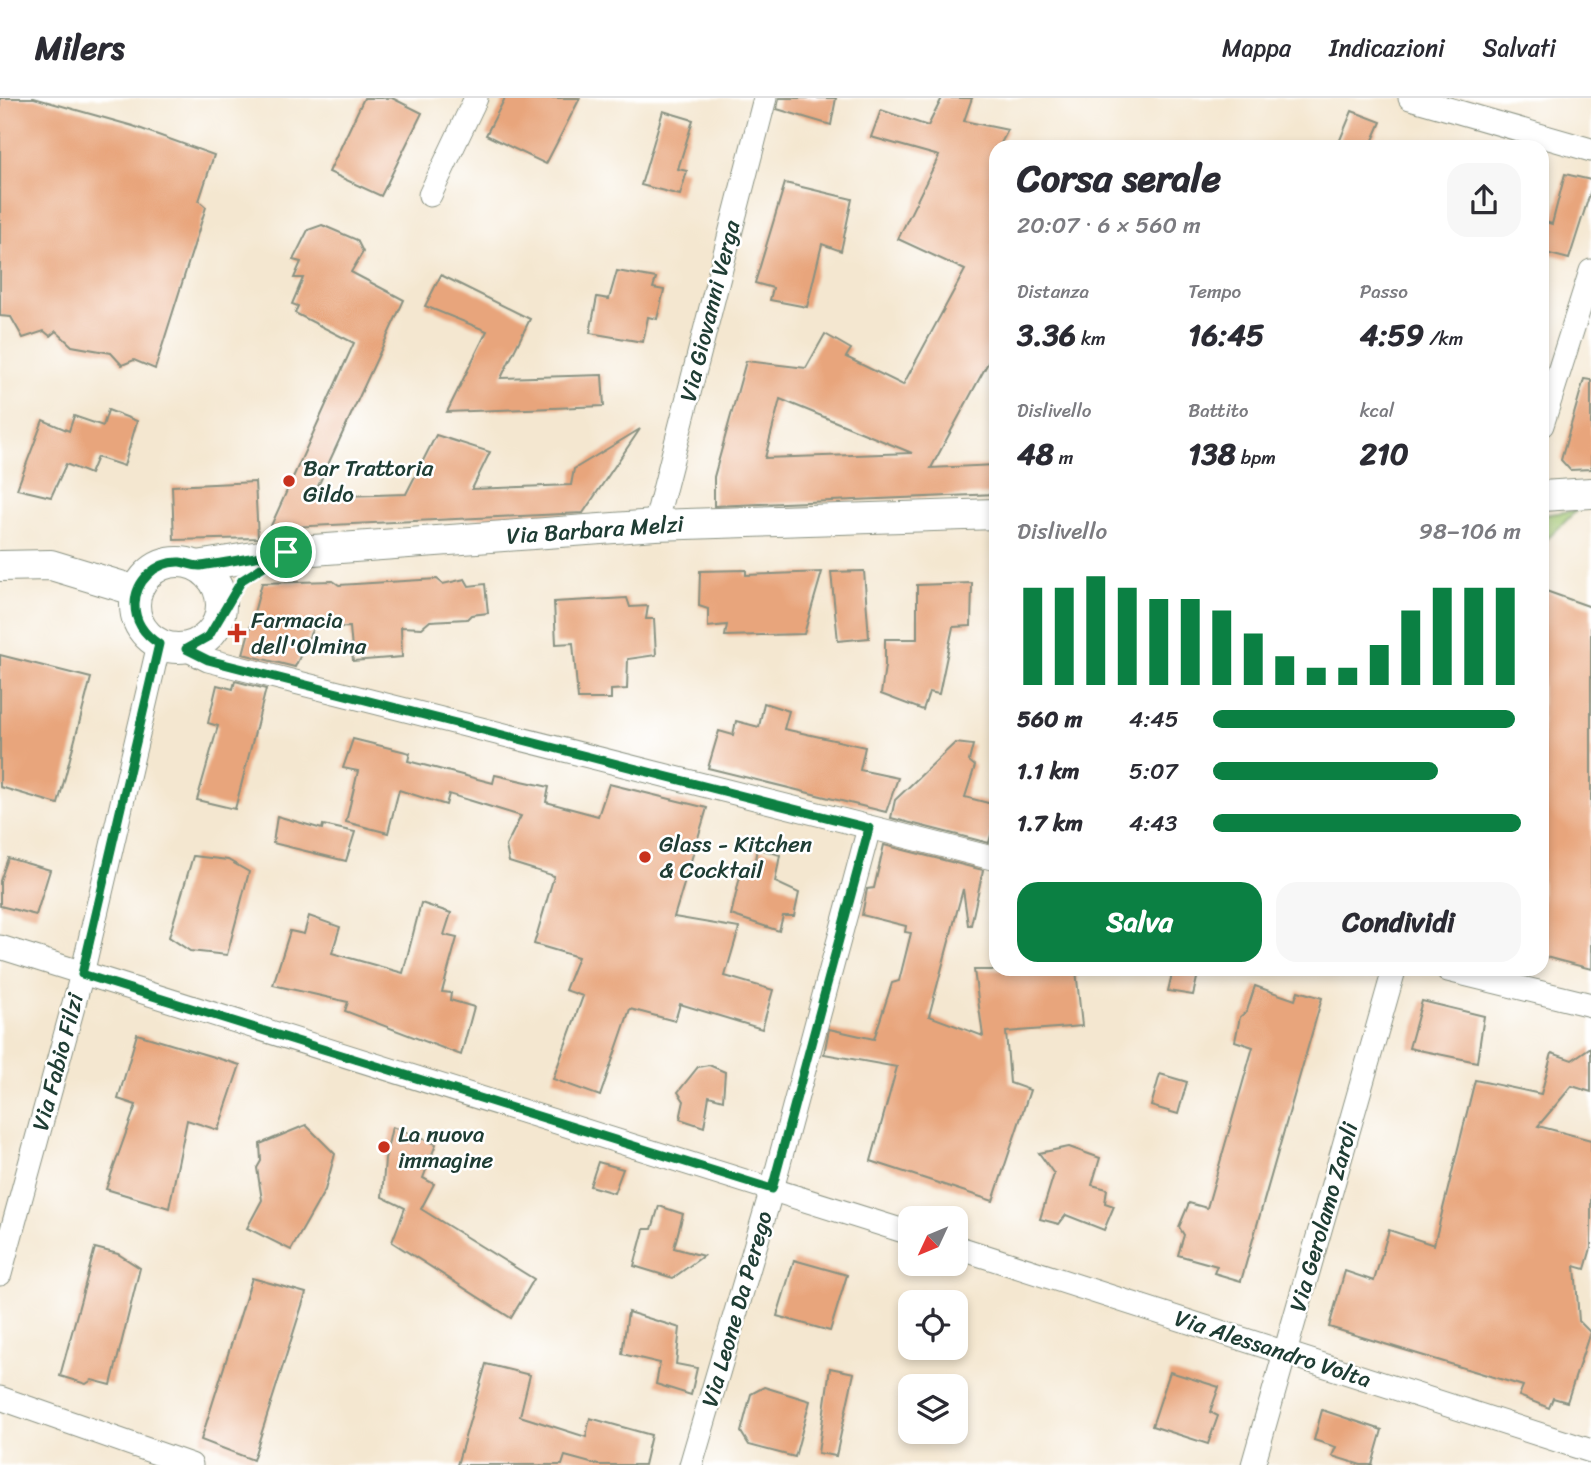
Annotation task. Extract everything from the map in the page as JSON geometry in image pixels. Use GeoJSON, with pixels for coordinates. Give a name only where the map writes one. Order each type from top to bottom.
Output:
{"type":"FeatureCollection","features":[{"type":"Feature","properties":{"kind":"street"},"geometry":{"type":"LineString","coordinates":[[430,195],[476,98]]}},
{"type":"Feature","properties":{"kind":"street","name":"Via Giovanni Verga"},"geometry":{"type":"LineString","coordinates":[[655,525],[765,98]]}},
{"type":"Feature","properties":{"kind":"street"},"geometry":{"type":"LineString","coordinates":[[1410,98],[1591,150]]}},
{"type":"Feature","properties":{"kind":"street"},"geometry":{"type":"LineString","coordinates":[[1549,403],[1591,271]]}},
{"type":"Feature","properties":{"kind":"street"},"geometry":{"type":"LineString","coordinates":[[1549,496],[1591,493]]}},
{"type":"Feature","properties":{"kind":"street","name":"Via Barbara Melzi"},"geometry":{"type":"LineString","coordinates":[[137,591],[152,571],[163,565],[180,562],[197,566],[286,552],[655,525],[989,514]]}},
{"type":"Feature","properties":{"kind":"street"},"geometry":{"type":"LineString","coordinates":[[172,646],[209,636],[242,580],[286,552]]}},
{"type":"Feature","properties":{"kind":"street"},"geometry":{"type":"LineString","coordinates":[[0,566],[51,565],[137,591],[135,603],[140,627],[172,646],[208,660],[989,857]]}},
{"type":"Feature","properties":{"kind":"street"},"geometry":{"type":"LineString","coordinates":[[197,566],[216,585],[221,598],[221,613]]}},
{"type":"Feature","properties":{"kind":"street","name":"Via Fabio Filzi"},"geometry":{"type":"LineString","coordinates":[[0,1274],[172,646]]}},
{"type":"Feature","properties":{"kind":"street","name":"Via Leone Da Perego"},"geometry":{"type":"LineString","coordinates":[[691,1465],[772,1189],[869,828]]}},
{"type":"Feature","properties":{"kind":"street"},"geometry":{"type":"LineString","coordinates":[[0,947],[898,1229]]}},
{"type":"Feature","properties":{"kind":"street","name":"Via Gerolamo Zaroli"},"geometry":{"type":"LineString","coordinates":[[1253,1465],[1392,976]]}},
{"type":"Feature","properties":{"kind":"street"},"geometry":{"type":"LineString","coordinates":[[1473,976],[1591,1005]]}},
{"type":"Feature","properties":{"kind":"street","name":"Via Alessandro Volta"},"geometry":{"type":"LineString","coordinates":[[968,1252],[1588,1451]]}},
{"type":"Feature","properties":{"kind":"street"},"geometry":{"type":"LineString","coordinates":[[0,1398],[191,1465]]}},
{"type":"Feature","properties":{"kind":"green space"},"geometry":{"type":"Polygon","coordinates":[[[1577,510],[1549,537],[1549,514],[1577,510]]]}},
{"type":"Feature","properties":{"kind":"building"},"geometry":{"type":"Polygon","coordinates":[[[0,98],[34,98],[133,126],[214,155],[199,201],[206,207],[155,369],[134,360],[122,365],[111,353],[72,346],[56,331],[50,336],[44,331],[23,338],[11,317],[0,316],[0,98]]]}},
{"type":"Feature","properties":{"kind":"building"},"geometry":{"type":"Polygon","coordinates":[[[364,98],[392,98],[422,113],[381,196],[329,172],[364,98]]]}},
{"type":"Feature","properties":{"kind":"building"},"geometry":{"type":"Polygon","coordinates":[[[505,98],[580,98],[546,164],[486,135],[505,98]]]}},
{"type":"Feature","properties":{"kind":"building"},"geometry":{"type":"Polygon","coordinates":[[[779,98],[836,98],[831,125],[777,109],[779,98]]]}},
{"type":"Feature","properties":{"kind":"building"},"geometry":{"type":"Polygon","coordinates":[[[942,98],[972,98],[964,121],[1008,130],[1003,140],[989,140],[989,361],[931,468],[989,465],[989,494],[714,506],[714,477],[746,361],[806,368],[825,334],[851,349],[846,357],[903,385],[965,270],[898,239],[939,156],[871,137],[881,110],[928,126],[942,98]],[[780,399],[765,458],[912,453],[780,399]]]}},
{"type":"Feature","properties":{"kind":"building"},"geometry":{"type":"Polygon","coordinates":[[[663,111],[693,120],[678,169],[687,171],[680,195],[641,185],[663,111]]]}},
{"type":"Feature","properties":{"kind":"building"},"geometry":{"type":"Polygon","coordinates":[[[1352,111],[1381,122],[1373,140],[1340,140],[1352,111]]]}},
{"type":"Feature","properties":{"kind":"building"},"geometry":{"type":"Polygon","coordinates":[[[1565,174],[1591,180],[1591,190],[1569,259],[1549,254],[1549,223],[1552,224],[1565,174]]]}},
{"type":"Feature","properties":{"kind":"building"},"geometry":{"type":"Polygon","coordinates":[[[785,183],[852,199],[841,251],[822,244],[807,307],[770,300],[773,288],[755,283],[785,183]]]}},
{"type":"Feature","properties":{"kind":"building"},"geometry":{"type":"Polygon","coordinates":[[[322,225],[357,240],[363,252],[351,272],[404,300],[313,497],[406,494],[436,435],[490,452],[472,489],[571,485],[574,469],[640,429],[583,513],[270,528],[354,343],[295,313],[298,306],[292,304],[303,278],[294,278],[301,262],[293,260],[308,230],[322,225]]]}},
{"type":"Feature","properties":{"kind":"building"},"geometry":{"type":"Polygon","coordinates":[[[617,271],[656,278],[653,288],[664,290],[657,319],[648,317],[643,342],[590,333],[597,297],[609,299],[617,271]]]}},
{"type":"Feature","properties":{"kind":"building"},"geometry":{"type":"Polygon","coordinates":[[[441,275],[530,319],[501,378],[602,375],[604,406],[447,412],[487,331],[425,306],[441,275]]]}},
{"type":"Feature","properties":{"kind":"building"},"geometry":{"type":"Polygon","coordinates":[[[1584,379],[1591,380],[1591,469],[1570,470],[1561,460],[1584,379]]]}},
{"type":"Feature","properties":{"kind":"building"},"geometry":{"type":"Polygon","coordinates":[[[108,410],[137,421],[124,466],[97,457],[90,474],[66,464],[51,497],[17,489],[43,420],[69,431],[74,416],[103,426],[108,410]]]}},
{"type":"Feature","properties":{"kind":"building"},"geometry":{"type":"Polygon","coordinates":[[[255,482],[258,538],[174,540],[172,486],[255,482]]]}},
{"type":"Feature","properties":{"kind":"building"},"geometry":{"type":"Polygon","coordinates":[[[746,570],[746,575],[822,572],[804,634],[725,636],[727,625],[708,627],[708,609],[699,606],[700,571],[746,570]]]}},
{"type":"Feature","properties":{"kind":"building"},"geometry":{"type":"Polygon","coordinates":[[[864,571],[869,638],[838,641],[831,572],[864,571]]]}},
{"type":"Feature","properties":{"kind":"building"},"geometry":{"type":"Polygon","coordinates":[[[437,579],[443,584],[465,579],[469,586],[485,584],[488,613],[471,615],[467,619],[430,621],[422,628],[401,627],[402,657],[353,661],[350,627],[313,628],[295,667],[243,654],[262,583],[333,581],[339,585],[437,579]]]}},
{"type":"Feature","properties":{"kind":"building"},"geometry":{"type":"Polygon","coordinates":[[[972,583],[971,626],[953,627],[939,694],[929,692],[923,710],[881,694],[885,639],[917,639],[917,585],[972,583]]]}},
{"type":"Feature","properties":{"kind":"building"},"geometry":{"type":"Polygon","coordinates":[[[1549,592],[1591,607],[1591,969],[1549,958],[1549,592]]]}},
{"type":"Feature","properties":{"kind":"building"},"geometry":{"type":"Polygon","coordinates":[[[627,598],[630,607],[648,606],[646,619],[654,619],[656,655],[628,659],[627,689],[611,690],[611,699],[578,699],[573,643],[556,644],[554,602],[627,598]]]}},
{"type":"Feature","properties":{"kind":"building"},"geometry":{"type":"Polygon","coordinates":[[[0,655],[91,678],[58,804],[0,787],[0,655]]]}},
{"type":"Feature","properties":{"kind":"building"},"geometry":{"type":"Polygon","coordinates":[[[235,681],[266,689],[235,809],[197,800],[218,726],[208,723],[217,685],[233,689],[235,681]]]}},
{"type":"Feature","properties":{"kind":"building"},"geometry":{"type":"Polygon","coordinates":[[[764,703],[789,711],[784,729],[865,747],[860,770],[898,778],[886,812],[708,768],[719,731],[733,735],[736,721],[759,727],[764,703]]]}},
{"type":"Feature","properties":{"kind":"building"},"geometry":{"type":"Polygon","coordinates":[[[353,739],[410,753],[408,761],[493,783],[495,775],[549,787],[546,802],[598,816],[609,784],[707,808],[674,917],[739,928],[725,976],[773,990],[762,1029],[680,1004],[675,1021],[630,1009],[600,1096],[553,1079],[583,996],[565,990],[578,957],[534,944],[554,876],[509,862],[506,846],[521,816],[449,794],[446,805],[399,790],[388,833],[346,822],[358,771],[343,768],[353,739]]]}},
{"type":"Feature","properties":{"kind":"building"},"geometry":{"type":"Polygon","coordinates":[[[955,743],[973,745],[969,761],[975,766],[965,797],[989,803],[989,843],[891,818],[895,800],[955,743]]]}},
{"type":"Feature","properties":{"kind":"building"},"geometry":{"type":"Polygon","coordinates":[[[277,816],[322,829],[323,825],[355,832],[346,861],[273,843],[277,816]]]}},
{"type":"Feature","properties":{"kind":"building"},"geometry":{"type":"Polygon","coordinates":[[[884,845],[983,870],[971,925],[968,925],[963,889],[929,1016],[983,1036],[974,970],[989,970],[989,976],[1077,976],[1082,1026],[1006,1032],[1010,1083],[1030,1090],[993,1201],[871,1161],[897,1067],[824,1054],[829,1029],[874,1039],[892,983],[899,981],[911,933],[905,932],[906,926],[862,915],[867,889],[874,888],[884,845]]]}},
{"type":"Feature","properties":{"kind":"building"},"geometry":{"type":"Polygon","coordinates":[[[757,848],[780,855],[775,882],[799,893],[794,916],[783,916],[779,931],[731,915],[742,868],[753,872],[757,848]]]}},
{"type":"Feature","properties":{"kind":"building"},"geometry":{"type":"Polygon","coordinates":[[[193,856],[228,860],[249,872],[227,955],[190,951],[169,937],[193,856]]]}},
{"type":"Feature","properties":{"kind":"building"},"geometry":{"type":"Polygon","coordinates":[[[8,858],[50,870],[36,915],[0,906],[0,881],[8,858]]]}},
{"type":"Feature","properties":{"kind":"building"},"geometry":{"type":"Polygon","coordinates":[[[421,903],[451,913],[444,935],[457,938],[442,992],[451,993],[450,1000],[474,1007],[461,1055],[345,1011],[348,1002],[273,985],[290,931],[304,934],[309,916],[340,927],[332,953],[403,973],[421,903]]]}},
{"type":"Feature","properties":{"kind":"building"},"geometry":{"type":"Polygon","coordinates":[[[1172,976],[1198,976],[1193,995],[1168,991],[1172,976]]]}},
{"type":"Feature","properties":{"kind":"building"},"geometry":{"type":"Polygon","coordinates":[[[1255,986],[1295,1000],[1298,991],[1322,998],[1241,1281],[1214,1273],[1217,1266],[1178,1255],[1184,1235],[1179,1227],[1189,1203],[1207,1208],[1253,1047],[1235,1041],[1240,1017],[1247,1011],[1255,986]]]}},
{"type":"Feature","properties":{"kind":"building"},"geometry":{"type":"Polygon","coordinates":[[[1422,1001],[1484,1016],[1477,1062],[1409,1048],[1422,1001]]]}},
{"type":"Feature","properties":{"kind":"building"},"geometry":{"type":"Polygon","coordinates":[[[137,1034],[240,1065],[218,1130],[187,1120],[169,1208],[106,1189],[136,1105],[118,1099],[137,1034]]]}},
{"type":"Feature","properties":{"kind":"building"},"geometry":{"type":"Polygon","coordinates":[[[1591,1047],[1591,1092],[1572,1086],[1538,1126],[1591,1140],[1591,1248],[1585,1269],[1575,1266],[1579,1321],[1590,1332],[1567,1402],[1553,1398],[1549,1408],[1519,1396],[1523,1386],[1329,1327],[1345,1271],[1374,1281],[1389,1230],[1434,1245],[1475,1080],[1541,1094],[1552,1053],[1572,1060],[1591,1047]]]}},
{"type":"Feature","properties":{"kind":"building"},"geometry":{"type":"Polygon","coordinates":[[[709,1065],[725,1072],[723,1100],[709,1096],[704,1127],[680,1119],[684,1101],[678,1092],[698,1067],[709,1065]]]}},
{"type":"Feature","properties":{"kind":"building"},"geometry":{"type":"Polygon","coordinates":[[[1160,1074],[1187,1082],[1178,1114],[1151,1106],[1160,1074]]]}},
{"type":"Feature","properties":{"kind":"building"},"geometry":{"type":"Polygon","coordinates":[[[306,1125],[335,1154],[325,1190],[291,1250],[247,1228],[262,1200],[257,1168],[261,1161],[260,1144],[306,1125]]]}},
{"type":"Feature","properties":{"kind":"building"},"geometry":{"type":"Polygon","coordinates":[[[392,1127],[436,1144],[423,1178],[434,1184],[421,1209],[534,1279],[511,1318],[392,1242],[405,1208],[382,1197],[385,1159],[392,1127]]]}},
{"type":"Feature","properties":{"kind":"building"},"geometry":{"type":"Polygon","coordinates":[[[1069,1147],[1100,1158],[1092,1185],[1107,1189],[1105,1203],[1114,1206],[1104,1230],[1066,1215],[1059,1224],[1040,1219],[1054,1174],[1039,1153],[1069,1147]]]}},
{"type":"Feature","properties":{"kind":"building"},"geometry":{"type":"Polygon","coordinates":[[[598,1162],[623,1169],[614,1193],[590,1186],[598,1162]]]}},
{"type":"Feature","properties":{"kind":"building"},"geometry":{"type":"Polygon","coordinates":[[[659,1206],[683,1214],[674,1248],[703,1256],[673,1278],[634,1266],[644,1229],[652,1229],[659,1206]]]}},
{"type":"Feature","properties":{"kind":"building"},"geometry":{"type":"Polygon","coordinates":[[[95,1248],[118,1254],[140,1268],[111,1385],[92,1380],[86,1384],[60,1376],[95,1248]]]}},
{"type":"Feature","properties":{"kind":"building"},"geometry":{"type":"Polygon","coordinates":[[[794,1260],[847,1275],[830,1331],[777,1316],[794,1260]]]}},
{"type":"Feature","properties":{"kind":"building"},"geometry":{"type":"Polygon","coordinates":[[[252,1278],[306,1293],[253,1460],[201,1440],[252,1278]]]}},
{"type":"Feature","properties":{"kind":"building"},"geometry":{"type":"Polygon","coordinates":[[[628,1312],[680,1328],[676,1364],[697,1368],[691,1395],[656,1384],[660,1363],[622,1354],[628,1312]]]}},
{"type":"Feature","properties":{"kind":"building"},"geometry":{"type":"Polygon","coordinates":[[[486,1364],[530,1375],[520,1416],[586,1437],[590,1418],[651,1435],[644,1465],[598,1465],[565,1456],[562,1465],[457,1465],[486,1364]]]}},
{"type":"Feature","properties":{"kind":"building"},"geometry":{"type":"Polygon","coordinates":[[[830,1368],[854,1373],[836,1456],[818,1453],[830,1368]]]}},
{"type":"Feature","properties":{"kind":"building"},"geometry":{"type":"Polygon","coordinates":[[[1170,1372],[1219,1387],[1210,1412],[1218,1416],[1208,1444],[1152,1426],[1170,1372]]]}},
{"type":"Feature","properties":{"kind":"building"},"geometry":{"type":"Polygon","coordinates":[[[764,1387],[810,1401],[795,1457],[749,1445],[741,1432],[751,1394],[764,1387]]]}},
{"type":"Feature","properties":{"kind":"building"},"geometry":{"type":"Polygon","coordinates":[[[1322,1410],[1382,1430],[1372,1465],[1361,1465],[1332,1456],[1336,1447],[1314,1440],[1322,1410]]]}},
{"type":"Feature","properties":{"kind":"place","name":"Bar Trattoria Gildo"},"geometry":{"type":"Point","coordinates":[289,481]}},
{"type":"Feature","properties":{"kind":"place","name":"Farmacia dell'Olmina"},"geometry":{"type":"Point","coordinates":[237,633]}},
{"type":"Feature","properties":{"kind":"place","name":"Glass - Kitchen & Cocktail"},"geometry":{"type":"Point","coordinates":[645,857]}},
{"type":"Feature","properties":{"kind":"place","name":"La nuova immagine"},"geometry":{"type":"Point","coordinates":[384,1147]}},
{"type":"Feature","properties":{"kind":"route"},"geometry":{"type":"LineString","coordinates":[[286,552],[242,580],[209,636],[186,649],[208,660],[869,828],[772,1189],[82,974],[159,644],[148,637],[140,627],[135,603],[137,591],[152,571],[172,562],[197,566],[286,552]]}}]}
